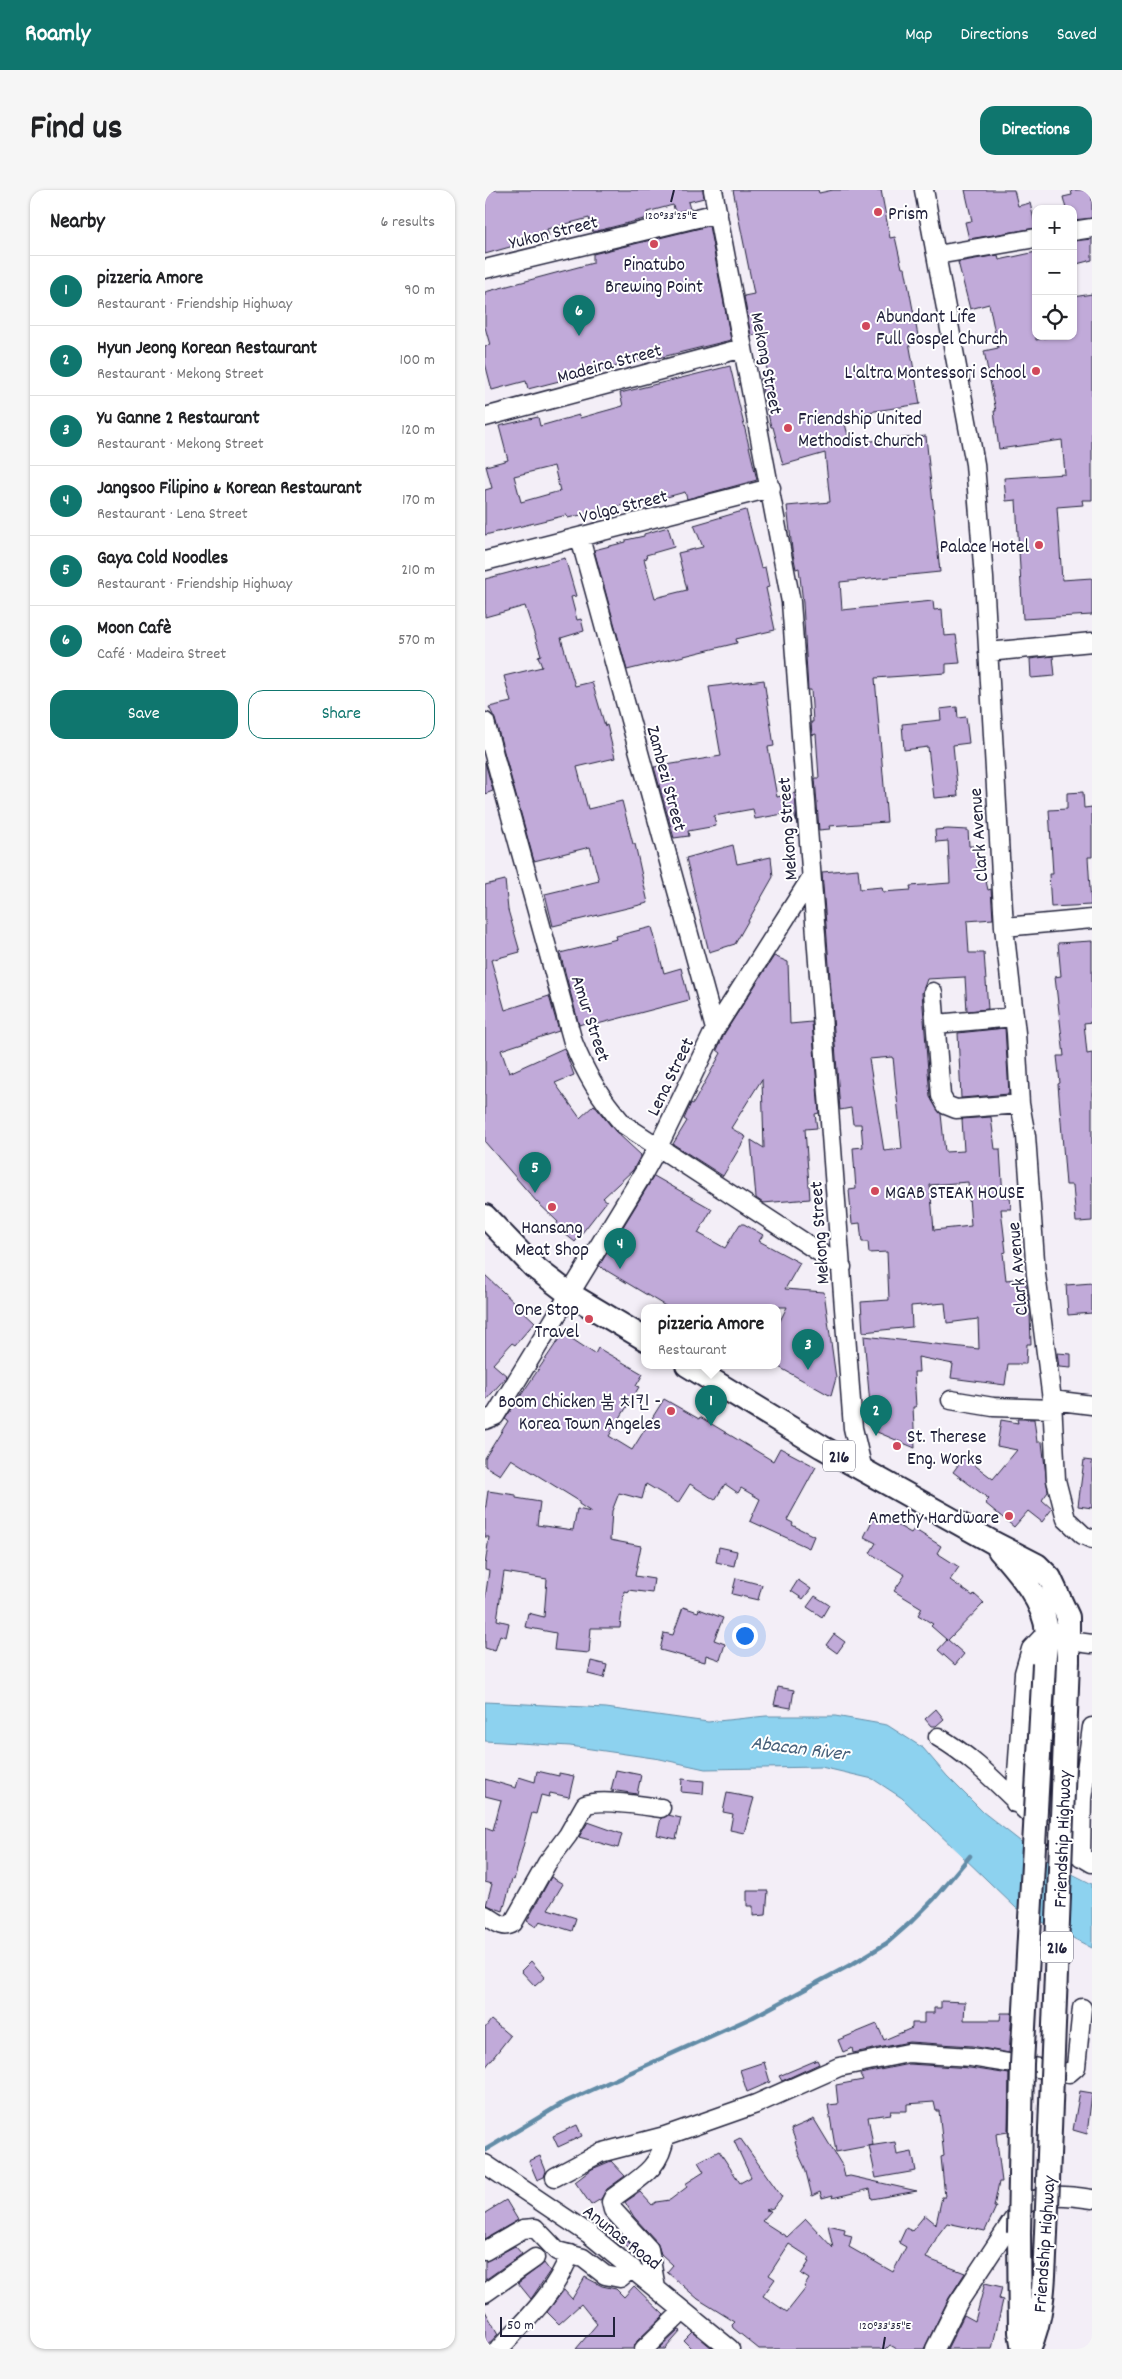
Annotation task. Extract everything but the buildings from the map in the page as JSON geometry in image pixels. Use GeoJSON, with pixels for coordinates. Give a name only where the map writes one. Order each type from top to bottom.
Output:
{"type":"FeatureCollection","features":[{"type":"Feature","properties":{"kind":"main road"},"geometry":{"type":"LineString","coordinates":[[485,1216],[534,1267],[569,1294],[641,1337]]}},
{"type":"Feature","properties":{"kind":"main road","name":"Friendship Highway"},"geometry":{"type":"LineString","coordinates":[[694,1369],[863,1470],[994,1544],[1037,1565],[1050,1578],[1068,1617],[1069,1651],[1046,2233],[1042,2304],[1029,2349]]}},
{"type":"Feature","properties":{"kind":"main road","name":"Friendship Highway"},"geometry":{"type":"LineString","coordinates":[[994,1544],[1031,1591],[1042,1614],[1047,1632],[1022,2064],[1019,2233],[1020,2332],[1023,2349]]}},
{"type":"Feature","properties":{"kind":"street","name":"Mekong Street"},"geometry":{"type":"LineString","coordinates":[[713,190],[771,488],[791,602],[853,1428],[863,1470]]}},
{"type":"Feature","properties":{"kind":"street","name":"Clark Avenue"},"geometry":{"type":"LineString","coordinates":[[924,190],[975,464],[1004,927],[1014,1017],[1020,1104],[1026,1136],[1036,1274],[1052,1405],[1056,1480],[1067,1519],[1083,1536],[1092,1539]]}},
{"type":"Feature","properties":{"kind":"street","name":"Yukon Street"},"geometry":{"type":"LineString","coordinates":[[485,269],[718,213]]}},
{"type":"Feature","properties":{"kind":"street"},"geometry":{"type":"LineString","coordinates":[[1077,230],[1092,228]]}},
{"type":"Feature","properties":{"kind":"street"},"geometry":{"type":"LineString","coordinates":[[937,255],[1032,239]]}},
{"type":"Feature","properties":{"kind":"street","name":"Madeira Street"},"geometry":{"type":"LineString","coordinates":[[485,417],[743,348]]}},
{"type":"Feature","properties":{"kind":"street","name":"Volga Street"},"geometry":{"type":"LineString","coordinates":[[485,562],[771,488]]}},
{"type":"Feature","properties":{"kind":"street","name":"Zambezi Street"},"geometry":{"type":"LineString","coordinates":[[580,538],[715,1029]]}},
{"type":"Feature","properties":{"kind":"street"},"geometry":{"type":"LineString","coordinates":[[988,652],[1092,642]]}},
{"type":"Feature","properties":{"kind":"street","name":"Amur Street"},"geometry":{"type":"LineString","coordinates":[[485,722],[565,1012],[585,1071],[600,1097],[623,1124],[842,1267]]}},
{"type":"Feature","properties":{"kind":"street","name":"Lena Street"},"geometry":{"type":"LineString","coordinates":[[485,1420],[495,1416],[659,1148],[715,1029],[811,878]]}},
{"type":"Feature","properties":{"kind":"street"},"geometry":{"type":"LineString","coordinates":[[1004,927],[1092,919]]}},
{"type":"Feature","properties":{"kind":"street"},"geometry":{"type":"LineString","coordinates":[[933,992],[941,1096],[946,1105],[956,1109],[1020,1104]]}},
{"type":"Feature","properties":{"kind":"street"},"geometry":{"type":"LineString","coordinates":[[936,1024],[1014,1017]]}},
{"type":"Feature","properties":{"kind":"street"},"geometry":{"type":"LineString","coordinates":[[951,1400],[993,1407],[1092,1405]]}},
{"type":"Feature","properties":{"kind":"street"},"geometry":{"type":"LineString","coordinates":[[1015,1803],[1024,1673],[1031,1649],[1047,1632]]}},
{"type":"Feature","properties":{"kind":"street"},"geometry":{"type":"LineString","coordinates":[[1069,1651],[1092,1644]]}},
{"type":"Feature","properties":{"kind":"street"},"geometry":{"type":"LineString","coordinates":[[1086,1860],[1082,1799],[1089,1768],[1092,1727]]}},
{"type":"Feature","properties":{"kind":"street"},"geometry":{"type":"LineString","coordinates":[[938,1737],[961,1750],[995,1780],[1015,1803],[1053,1837],[1086,1860]]}},
{"type":"Feature","properties":{"kind":"street"},"geometry":{"type":"LineString","coordinates":[[485,1914],[503,1925],[513,1923],[547,1863],[568,1835],[585,1805],[595,1803],[661,1808]]}},
{"type":"Feature","properties":{"kind":"street"},"geometry":{"type":"LineString","coordinates":[[555,2177],[600,2154],[665,2136],[757,2104],[839,2067],[908,2053],[971,2057],[1069,2073],[1076,2067],[1082,2008]]}},
{"type":"Feature","properties":{"kind":"street"},"geometry":{"type":"LineString","coordinates":[[656,2288],[649,2249],[613,2210],[611,2202],[613,2198],[655,2166],[660,2156],[665,2136]]}},
{"type":"Feature","properties":{"kind":"street","name":"Anunas Road"},"geometry":{"type":"LineString","coordinates":[[485,2164],[604,2246],[730,2349]]}},
{"type":"Feature","properties":{"kind":"street"},"geometry":{"type":"LineString","coordinates":[[935,2349],[957,2303],[1022,2206],[1035,2198],[1062,2195],[1092,2199]]}},
{"type":"Feature","properties":{"kind":"street"},"geometry":{"type":"LineString","coordinates":[[485,2251],[523,2228],[531,2227],[539,2230],[557,2250],[583,2258],[602,2273],[614,2277],[625,2276],[632,2268]]}},
{"type":"Feature","properties":{"kind":"street"},"geometry":{"type":"LineString","coordinates":[[499,2349],[525,2324],[551,2292],[570,2254]]}},
{"type":"Feature","properties":{"kind":"street"},"geometry":{"type":"LineString","coordinates":[[485,2293],[535,2258]]}},
{"type":"Feature","properties":{"kind":"street"},"geometry":{"type":"LineString","coordinates":[[644,2349],[683,2310]]}},
{"type":"Feature","properties":{"kind":"water","name":"Abacan River"},"geometry":{"type":"Polygon","coordinates":[[[485,1702],[606,1708],[708,1722],[766,1716],[835,1716],[887,1725],[923,1748],[947,1776],[983,1812],[1020,1841],[1052,1864],[1092,1884],[1092,1948],[1016,1908],[902,1798],[873,1779],[821,1767],[705,1769],[660,1759],[570,1746],[485,1741],[485,1702]]]}},
{"type":"Feature","properties":{"kind":"waterway"},"geometry":{"type":"LineString","coordinates":[[485,2150],[563,2103],[753,2017],[854,1963],[887,1943],[933,1900],[970,1856]]}},
{"type":"Feature","properties":{"kind":"place","name":"Prism"},"geometry":{"type":"Point","coordinates":[878,212]}},
{"type":"Feature","properties":{"kind":"place","name":"Pinatubo Brewing Point"},"geometry":{"type":"Point","coordinates":[654,244]}},
{"type":"Feature","properties":{"kind":"place","name":"Abundant Life Full Gospel Church"},"geometry":{"type":"Point","coordinates":[866,326]}},
{"type":"Feature","properties":{"kind":"place","name":"Moon Cafè"},"geometry":{"type":"Point","coordinates":[579,336]}},
{"type":"Feature","properties":{"kind":"place","name":"L'altra Montessori School"},"geometry":{"type":"Point","coordinates":[1036,371]}},
{"type":"Feature","properties":{"kind":"place","name":"Friendship United Methodist Church"},"geometry":{"type":"Point","coordinates":[788,428]}},
{"type":"Feature","properties":{"kind":"place","name":"Palace Hotel"},"geometry":{"type":"Point","coordinates":[1039,545]}},
{"type":"Feature","properties":{"kind":"place","name":"MGAB STEAK HOUSE"},"geometry":{"type":"Point","coordinates":[875,1191]}},
{"type":"Feature","properties":{"kind":"place","name":"Gaya Cold Noodles"},"geometry":{"type":"Point","coordinates":[535,1193]}},
{"type":"Feature","properties":{"kind":"place","name":"Hansang Meat Shop"},"geometry":{"type":"Point","coordinates":[552,1207]}},
{"type":"Feature","properties":{"kind":"place","name":"Jangsoo Filipino & Korean Restaurant"},"geometry":{"type":"Point","coordinates":[620,1269]}},
{"type":"Feature","properties":{"kind":"place","name":"One Stop Travel"},"geometry":{"type":"Point","coordinates":[589,1319]}},
{"type":"Feature","properties":{"kind":"place","name":"Yu Ganne 2 Restaurant"},"geometry":{"type":"Point","coordinates":[808,1370]}},
{"type":"Feature","properties":{"kind":"place","name":"Boom Chicken 붐 치킨 - Korea Town Angeles"},"geometry":{"type":"Point","coordinates":[671,1411]}},
{"type":"Feature","properties":{"kind":"place","name":"pizzeria Amore"},"geometry":{"type":"Point","coordinates":[711,1426]}},
{"type":"Feature","properties":{"kind":"place","name":"Hyun Jeong Korean Restaurant"},"geometry":{"type":"Point","coordinates":[876,1436]}},
{"type":"Feature","properties":{"kind":"place","name":"St. Therese Eng. Works"},"geometry":{"type":"Point","coordinates":[897,1446]}},
{"type":"Feature","properties":{"kind":"place","name":"Amethy Hardware"},"geometry":{"type":"Point","coordinates":[1009,1516]}}]}
